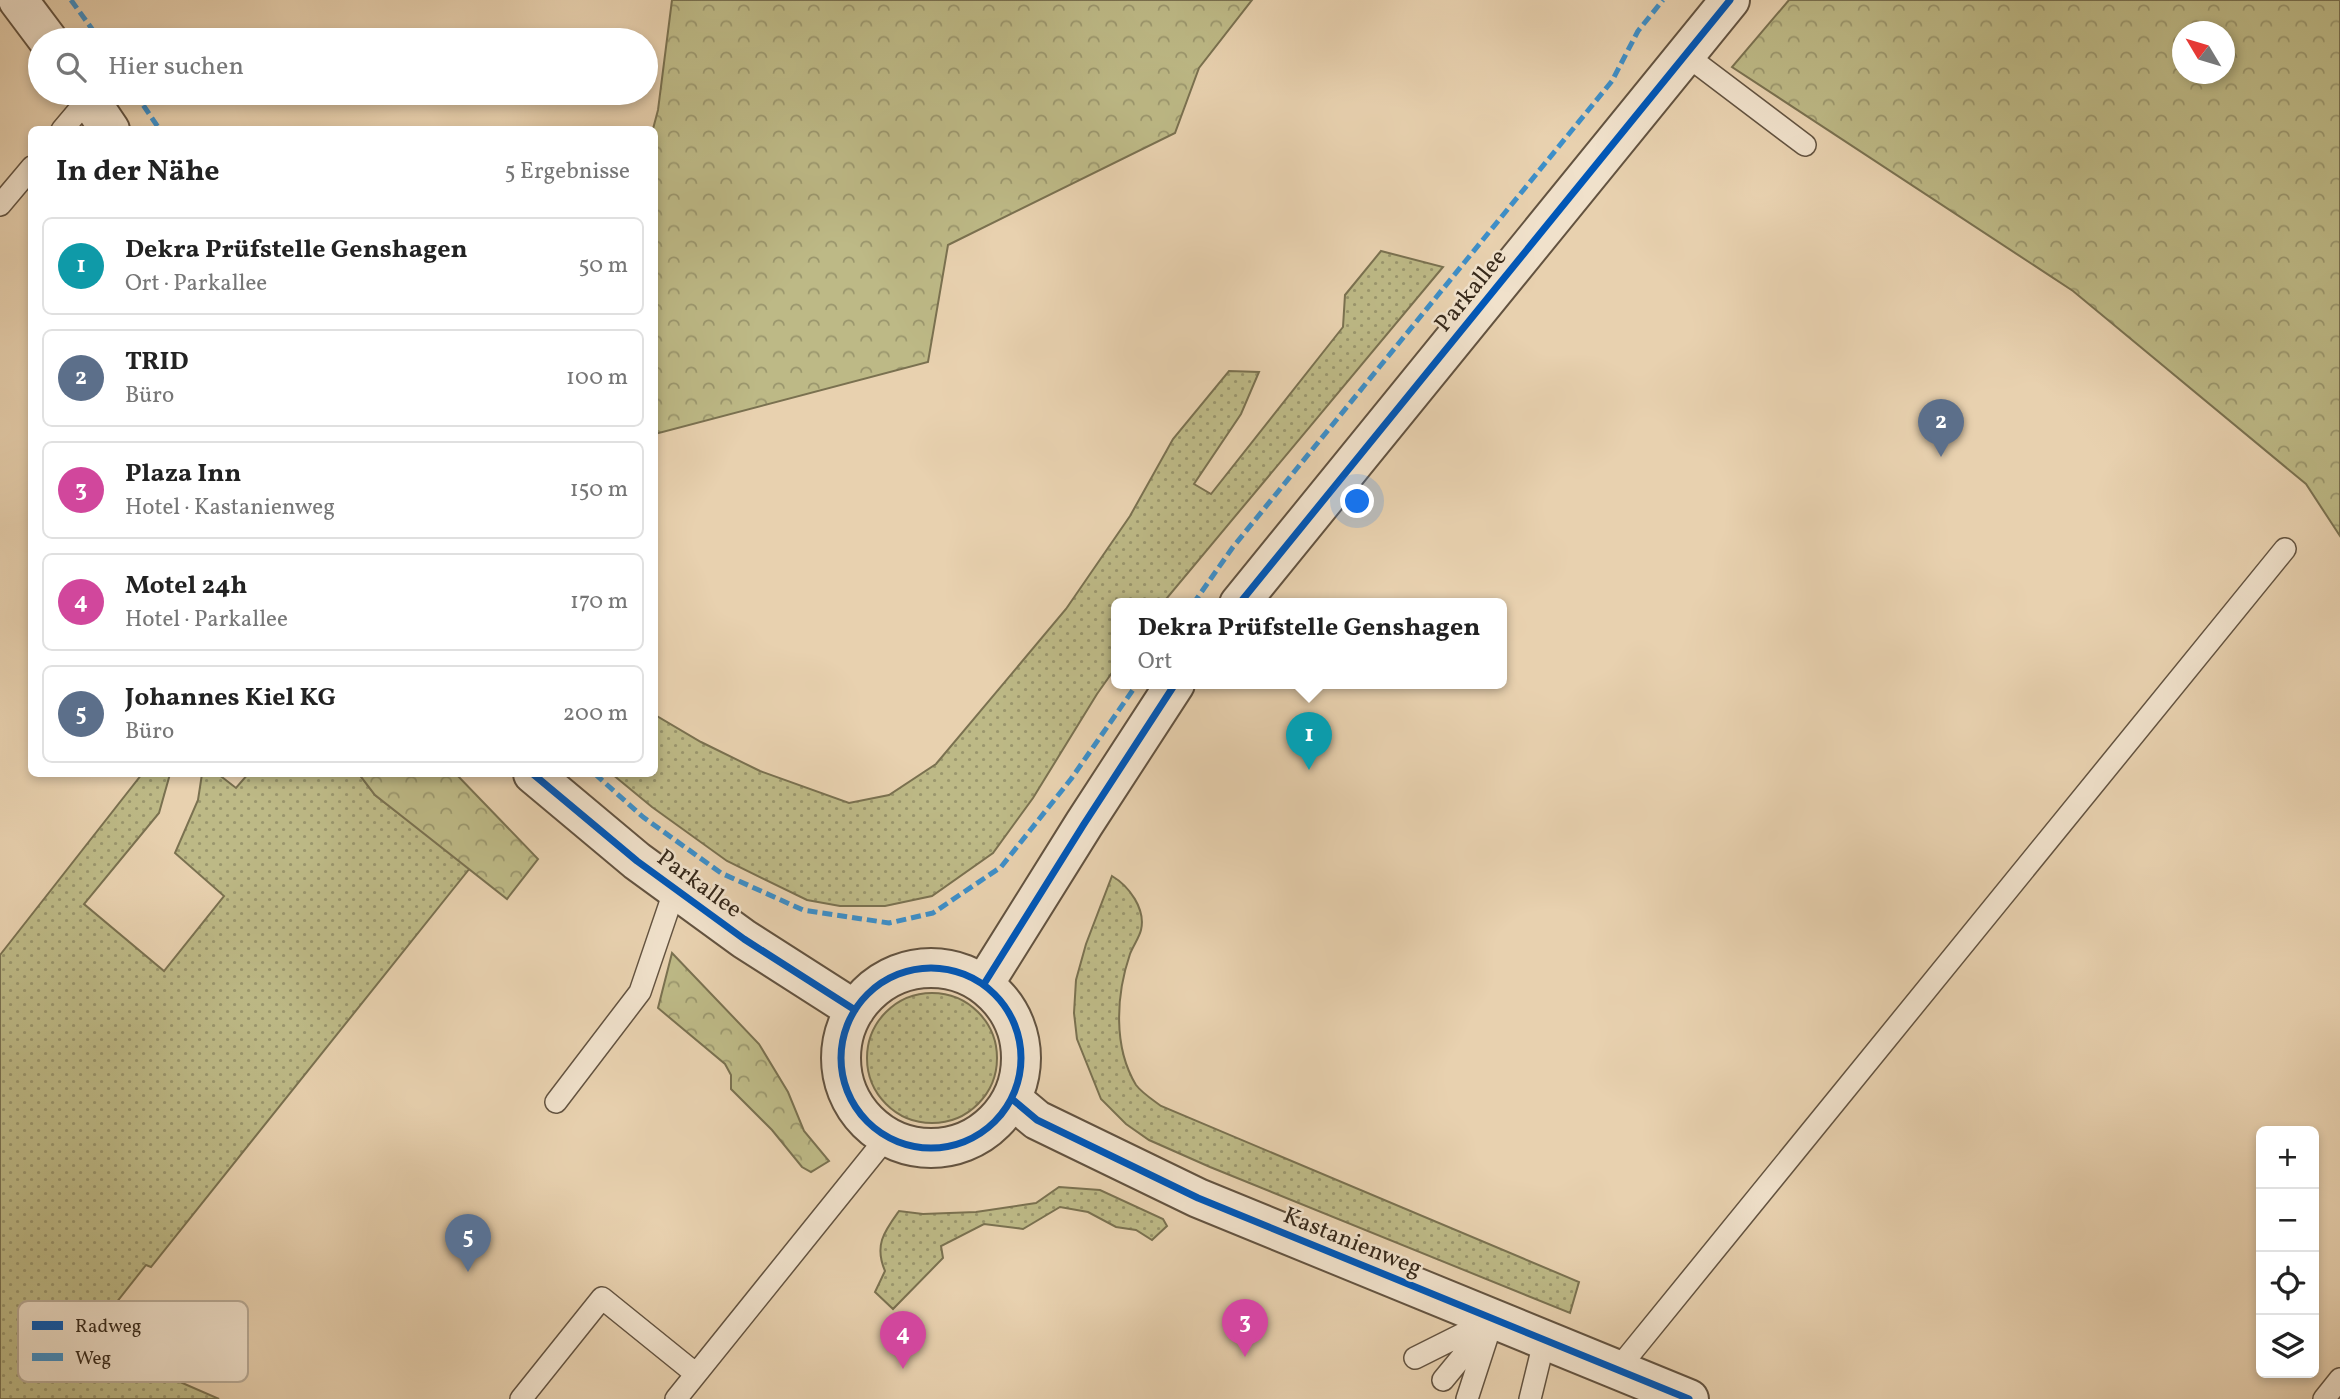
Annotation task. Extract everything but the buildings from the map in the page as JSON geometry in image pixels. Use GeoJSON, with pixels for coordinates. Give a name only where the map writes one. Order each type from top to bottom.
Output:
{"type":"FeatureCollection","features":[{"type":"Feature","properties":{"kind":"street"},"geometry":{"type":"LineString","coordinates":[[18,0],[39,28]]}},
{"type":"Feature","properties":{"kind":"street","name":"Parkallee"},"geometry":{"type":"LineString","coordinates":[[1244,598],[1730,0]]}},
{"type":"Feature","properties":{"kind":"street"},"geometry":{"type":"LineString","coordinates":[[94,105],[107,126]]}},
{"type":"Feature","properties":{"kind":"street"},"geometry":{"type":"LineString","coordinates":[[984,984],[1172,689]]}},
{"type":"Feature","properties":{"kind":"street","name":"Parkallee"},"geometry":{"type":"LineString","coordinates":[[537,777],[637,861],[675,889],[744,939],[855,1010]]}},
{"type":"Feature","properties":{"kind":"street"},"geometry":{"type":"LineString","coordinates":[[929,968],[958,971],[984,984],[1006,1007],[1020,1036],[1021,1068],[1012,1099],[995,1122],[971,1140],[943,1148],[914,1147],[887,1137],[864,1118],[848,1094],[841,1066],[844,1037],[855,1010],[874,988],[900,973],[929,968]]}},
{"type":"Feature","properties":{"kind":"street","name":"Kastanienweg"},"geometry":{"type":"LineString","coordinates":[[1012,1099],[1037,1120],[1198,1198],[1544,1342],[1689,1399]]}},
{"type":"Feature","properties":{"kind":"lane"},"geometry":{"type":"LineString","coordinates":[[1686,55],[1805,145]]}},
{"type":"Feature","properties":{"kind":"lane"},"geometry":{"type":"LineString","coordinates":[[65,126],[80,105]]}},
{"type":"Feature","properties":{"kind":"lane"},"geometry":{"type":"LineString","coordinates":[[0,205],[28,172]]}},
{"type":"Feature","properties":{"kind":"lane"},"geometry":{"type":"LineString","coordinates":[[1617,1370],[2285,550]]}},
{"type":"Feature","properties":{"kind":"lane"},"geometry":{"type":"LineString","coordinates":[[556,1102],[640,992],[675,889]]}},
{"type":"Feature","properties":{"kind":"lane"},"geometry":{"type":"LineString","coordinates":[[676,1399],[887,1137]]}},
{"type":"Feature","properties":{"kind":"lane"},"geometry":{"type":"LineString","coordinates":[[520,1399],[602,1298],[696,1374]]}},
{"type":"Feature","properties":{"kind":"lane"},"geometry":{"type":"LineString","coordinates":[[1415,1358],[1493,1319]]}},
{"type":"Feature","properties":{"kind":"lane"},"geometry":{"type":"LineString","coordinates":[[1443,1380],[1493,1319]]}},
{"type":"Feature","properties":{"kind":"lane"},"geometry":{"type":"LineString","coordinates":[[1467,1399],[1493,1319]]}},
{"type":"Feature","properties":{"kind":"lane"},"geometry":{"type":"LineString","coordinates":[[1530,1399],[1544,1342]]}},
{"type":"Feature","properties":{"kind":"lane"},"geometry":{"type":"LineString","coordinates":[[1544,1342],[1546,1399]]}},
{"type":"Feature","properties":{"kind":"lane"},"geometry":{"type":"LineString","coordinates":[[2324,1399],[2340,1379]]}},
{"type":"Feature","properties":{"kind":"green space"},"geometry":{"type":"Polygon","coordinates":[[[672,0],[1252,0],[1199,68],[1175,133],[948,245],[928,362],[658,433],[658,126],[654,126],[672,0]]]}},
{"type":"Feature","properties":{"kind":"green space"},"geometry":{"type":"Polygon","coordinates":[[[1789,0],[2340,0],[2340,536],[2306,484],[2073,291],[1732,67],[1789,0]]]}},
{"type":"Feature","properties":{"kind":"green space"},"geometry":{"type":"Polygon","coordinates":[[[1381,251],[1443,267],[1167,598],[1111,598],[1111,674],[1033,798],[993,853],[932,896],[885,906],[840,906],[807,900],[727,861],[616,777],[658,777],[658,717],[760,771],[849,803],[889,795],[936,764],[1066,609],[1130,516],[1173,439],[1229,371],[1259,372],[1241,414],[1194,484],[1211,494],[1343,327],[1345,295],[1381,251]]]}},
{"type":"Feature","properties":{"kind":"green space"},"geometry":{"type":"Polygon","coordinates":[[[140,777],[169,777],[159,813],[84,904],[164,971],[224,896],[175,853],[198,800],[202,777],[222,777],[236,788],[245,777],[361,777],[375,795],[470,868],[151,1267],[146,1265],[118,1301],[18,1301],[18,1382],[180,1382],[219,1399],[0,1399],[0,955],[140,777]]]}},
{"type":"Feature","properties":{"kind":"green space"},"geometry":{"type":"Polygon","coordinates":[[[361,777],[459,777],[538,859],[507,899],[375,795],[361,777]]]}},
{"type":"Feature","properties":{"kind":"green space"},"geometry":{"type":"Polygon","coordinates":[[[1112,876],[1130,892],[1141,914],[1141,930],[1125,970],[1119,1021],[1123,1054],[1141,1091],[1161,1106],[1579,1282],[1570,1313],[1210,1167],[1149,1140],[1126,1124],[1101,1099],[1077,1039],[1074,1013],[1076,980],[1086,944],[1112,876]]]}},
{"type":"Feature","properties":{"kind":"green space"},"geometry":{"type":"Polygon","coordinates":[[[672,953],[759,1044],[788,1092],[804,1131],[829,1161],[811,1172],[802,1167],[772,1130],[731,1089],[731,1075],[725,1064],[658,1008],[672,953]]]}},
{"type":"Feature","properties":{"kind":"green space"},"geometry":{"type":"Polygon","coordinates":[[[932,993],[957,998],[978,1012],[992,1033],[997,1058],[992,1083],[978,1104],[957,1118],[932,1123],[907,1118],[886,1104],[872,1083],[867,1058],[872,1033],[886,1012],[907,998],[932,993]]]}},
{"type":"Feature","properties":{"kind":"green space"},"geometry":{"type":"Polygon","coordinates":[[[1059,1187],[1100,1190],[1163,1219],[1167,1226],[1152,1240],[1136,1230],[1116,1227],[1088,1212],[1060,1207],[1023,1229],[984,1224],[941,1246],[943,1258],[893,1309],[875,1292],[885,1271],[880,1254],[882,1239],[899,1211],[923,1214],[976,1212],[1036,1203],[1059,1187]]]}},
{"type":"Feature","properties":{"kind":"marked path"},"geometry":{"type":"LineString","coordinates":[[71,0],[91,28]]}},
{"type":"Feature","properties":{"kind":"marked path"},"geometry":{"type":"LineString","coordinates":[[1197,598],[1233,547],[1612,81],[1638,31],[1663,0]]}},
{"type":"Feature","properties":{"kind":"marked path"},"geometry":{"type":"LineString","coordinates":[[143,105],[157,126]]}},
{"type":"Feature","properties":{"kind":"marked path"},"geometry":{"type":"LineString","coordinates":[[598,777],[643,817],[721,873],[803,910],[889,923],[933,913],[1001,867],[1071,779],[1134,689]]}},
{"type":"Feature","properties":{"kind":"cycle path"},"geometry":{"type":"LineString","coordinates":[[1244,598],[1730,0]]}},
{"type":"Feature","properties":{"kind":"cycle path"},"geometry":{"type":"LineString","coordinates":[[984,984],[1172,689]]}},
{"type":"Feature","properties":{"kind":"cycle path"},"geometry":{"type":"LineString","coordinates":[[537,777],[637,861],[744,939],[855,1010]]}},
{"type":"Feature","properties":{"kind":"cycle path"},"geometry":{"type":"LineString","coordinates":[[931,968],[965,975],[981,983],[994,995],[1006,1008],[1014,1024],[1021,1058],[1014,1092],[1006,1108],[994,1121],[981,1133],[965,1141],[931,1148],[897,1141],[881,1133],[868,1121],[856,1108],[848,1092],[841,1058],[848,1024],[856,1008],[868,995],[881,983],[897,975],[931,968]]}},
{"type":"Feature","properties":{"kind":"cycle path"},"geometry":{"type":"LineString","coordinates":[[1012,1099],[1037,1120],[1198,1198],[1689,1399]]}},
{"type":"Feature","properties":{"kind":"place","name":"TRID"},"geometry":{"type":"Point","coordinates":[1941,457]}},
{"type":"Feature","properties":{"kind":"place","name":"Dekra Prüfstelle Genshagen"},"geometry":{"type":"Point","coordinates":[1309,770]}},
{"type":"Feature","properties":{"kind":"place","name":"Johannes Kiel KG"},"geometry":{"type":"Point","coordinates":[468,1272]}},
{"type":"Feature","properties":{"kind":"place","name":"Plaza Inn"},"geometry":{"type":"Point","coordinates":[1245,1357]}},
{"type":"Feature","properties":{"kind":"place","name":"Motel 24h"},"geometry":{"type":"Point","coordinates":[903,1369]}}]}
